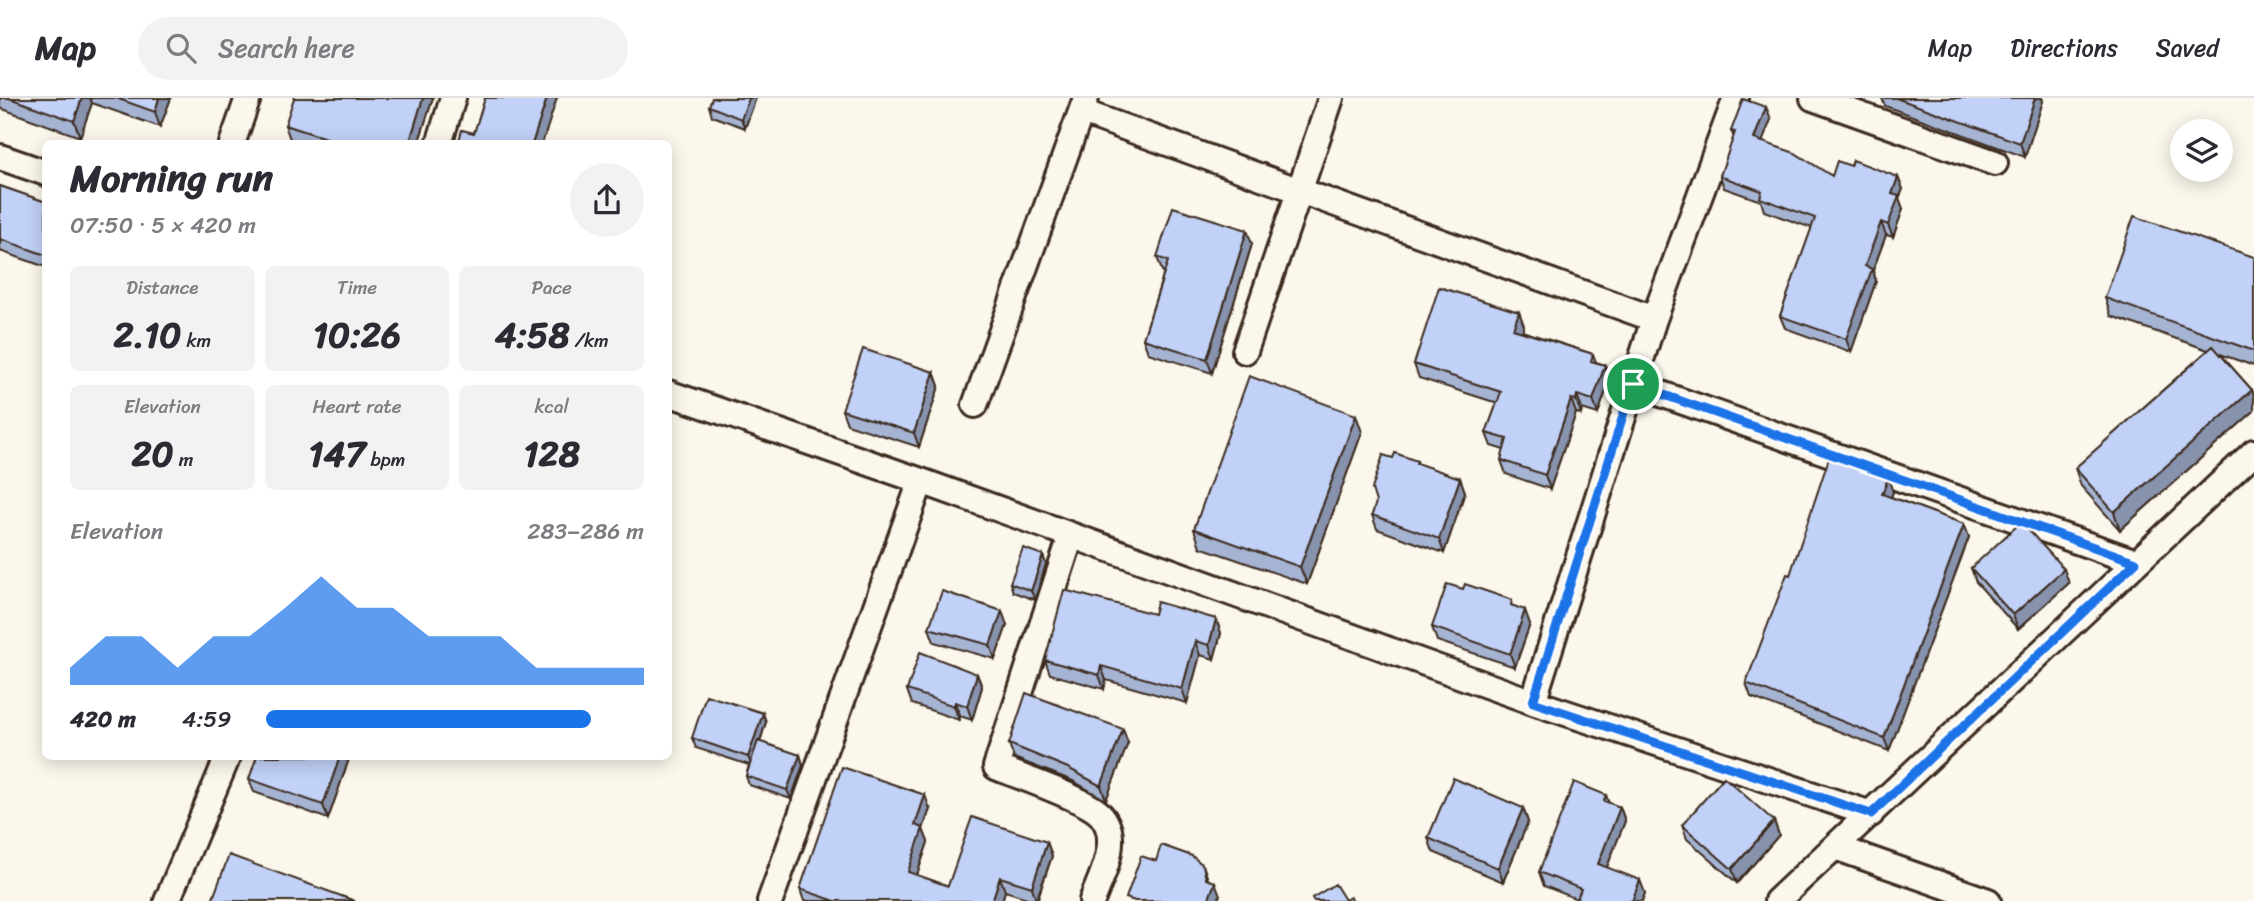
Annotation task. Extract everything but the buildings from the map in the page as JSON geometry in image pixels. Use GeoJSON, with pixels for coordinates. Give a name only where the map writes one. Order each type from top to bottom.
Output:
{"type":"FeatureCollection","features":[{"type":"Feature","properties":{"kind":"street"},"geometry":{"type":"LineString","coordinates":[[233,140],[248,98]]}},
{"type":"Feature","properties":{"kind":"street"},"geometry":{"type":"LineString","coordinates":[[440,140],[453,98]]}},
{"type":"Feature","properties":{"kind":"street"},"geometry":{"type":"LineString","coordinates":[[1245,351],[1331,98]]}},
{"type":"Feature","properties":{"kind":"street"},"geometry":{"type":"LineString","coordinates":[[1533,702],[1654,320],[1735,98]]}},
{"type":"Feature","properties":{"kind":"street"},"geometry":{"type":"LineString","coordinates":[[1813,98],[1995,163]]}},
{"type":"Feature","properties":{"kind":"street"},"geometry":{"type":"LineString","coordinates":[[975,405],[1084,105],[1298,191],[1654,320]]}},
{"type":"Feature","properties":{"kind":"street"},"geometry":{"type":"LineString","coordinates":[[0,157],[42,172]]}},
{"type":"Feature","properties":{"kind":"street"},"geometry":{"type":"LineString","coordinates":[[1633,384],[2136,562]]}},
{"type":"Feature","properties":{"kind":"street"},"geometry":{"type":"LineString","coordinates":[[672,394],[921,481],[1533,702],[1871,814]]}},
{"type":"Feature","properties":{"kind":"street"},"geometry":{"type":"LineString","coordinates":[[1777,901],[2254,452]]}},
{"type":"Feature","properties":{"kind":"street"},"geometry":{"type":"LineString","coordinates":[[770,901],[921,481]]}},
{"type":"Feature","properties":{"kind":"street"},"geometry":{"type":"LineString","coordinates":[[1071,536],[996,767],[1083,803],[1100,813],[1108,827],[1111,840],[1092,901]]}},
{"type":"Feature","properties":{"kind":"street"},"geometry":{"type":"LineString","coordinates":[[167,901],[226,760]]}},
{"type":"Feature","properties":{"kind":"street"},"geometry":{"type":"LineString","coordinates":[[1835,847],[1988,901]]}},
{"type":"Feature","properties":{"kind":"route"},"geometry":{"type":"LineString","coordinates":[[1633,384],[2136,562],[1871,814],[1533,702],[1633,384]]}}]}
